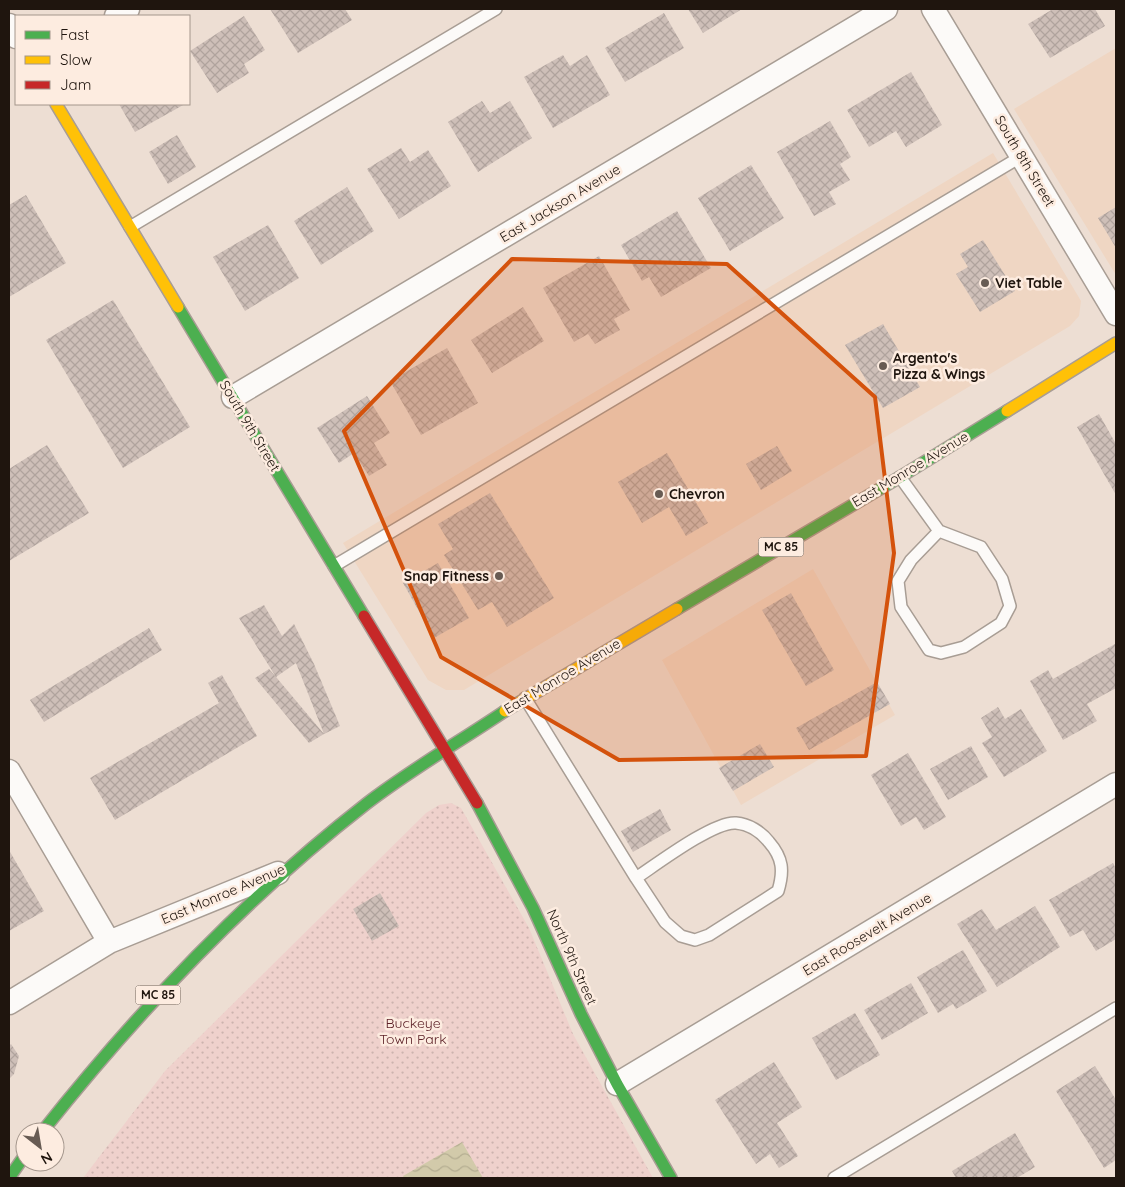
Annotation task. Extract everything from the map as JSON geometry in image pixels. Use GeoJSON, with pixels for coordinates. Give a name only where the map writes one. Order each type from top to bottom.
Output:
{"type":"FeatureCollection","features":[{"type":"Feature","properties":{"kind":"main road","name":"South 9th Street"},"geometry":{"type":"LineString","coordinates":[[57,105],[444,749]]}},
{"type":"Feature","properties":{"kind":"main road","name":"East Monroe Avenue"},"geometry":{"type":"LineString","coordinates":[[286,870],[367,802],[444,749],[524,698],[900,477],[1116,343]]}},
{"type":"Feature","properties":{"kind":"main road","name":"North 9th Street"},"geometry":{"type":"LineString","coordinates":[[444,749],[520,883],[581,1014],[617,1084],[671,1178]]}},
{"type":"Feature","properties":{"kind":"main road","name":"MC 85"},"geometry":{"type":"LineString","coordinates":[[50,1122],[84,1078],[154,999],[214,937],[286,870]]}},
{"type":"Feature","properties":{"kind":"street","name":"East Jackson Avenue"},"geometry":{"type":"LineString","coordinates":[[233,397],[886,9]]}},
{"type":"Feature","properties":{"kind":"street","name":"South 8th Street"},"geometry":{"type":"LineString","coordinates":[[933,9],[1116,314]]}},
{"type":"Feature","properties":{"kind":"street"},"geometry":{"type":"LineString","coordinates":[[9,771],[109,942]]}},
{"type":"Feature","properties":{"kind":"street","name":"East Roosevelt Avenue"},"geometry":{"type":"LineString","coordinates":[[617,1084],[1116,784]]}},
{"type":"Feature","properties":{"kind":"street","name":"East Monroe Avenue"},"geometry":{"type":"LineString","coordinates":[[9,1003],[109,942],[286,870]]}},
{"type":"Feature","properties":{"kind":"lane"},"geometry":{"type":"LineString","coordinates":[[130,227],[496,9]]}},
{"type":"Feature","properties":{"kind":"lane"},"geometry":{"type":"LineString","coordinates":[[334,566],[1022,156]]}},
{"type":"Feature","properties":{"kind":"lane"},"geometry":{"type":"LineString","coordinates":[[900,477],[939,532],[981,547],[1002,579],[1010,606],[1001,623],[964,647],[941,653],[929,650],[901,607],[898,580],[911,560],[939,532]]}},
{"type":"Feature","properties":{"kind":"lane"},"geometry":{"type":"LineString","coordinates":[[524,698],[636,878],[665,922],[681,936],[695,940],[709,935],[778,891],[783,876],[781,857],[768,840],[753,828],[736,823],[718,826],[636,878]]}},
{"type":"Feature","properties":{"kind":"lane"},"geometry":{"type":"LineString","coordinates":[[834,1178],[1116,1008]]}},
{"type":"Feature","properties":{"kind":"highlighted area"},"geometry":{"type":"Polygon","coordinates":[[[512,259],[727,264],[875,397],[894,553],[866,756],[619,760],[441,657],[344,431],[512,259]]]}},
{"type":"Feature","properties":{"kind":"shaded area"},"geometry":{"type":"Polygon","coordinates":[[[1116,48],[1116,275],[1014,109],[1116,48]]]}},
{"type":"Feature","properties":{"kind":"shaded area"},"geometry":{"type":"Polygon","coordinates":[[[993,153],[1081,301],[1079,316],[1070,326],[464,690],[446,690],[428,680],[343,543],[993,153]]]}},
{"type":"Feature","properties":{"kind":"shaded area"},"geometry":{"type":"Polygon","coordinates":[[[813,569],[895,715],[741,805],[662,660],[813,569]]]}},
{"type":"Feature","properties":{"kind":"green space","name":"Buckeye Town Park"},"geometry":{"type":"Polygon","coordinates":[[[451,803],[461,808],[529,928],[573,1034],[653,1178],[83,1178],[165,1071],[426,813],[439,805],[451,803]]]}},
{"type":"Feature","properties":{"kind":"water"},"geometry":{"type":"Polygon","coordinates":[[[462,1142],[483,1178],[404,1178],[403,1176],[462,1142]]]}},
{"type":"Feature","properties":{"kind":"building"},"geometry":{"type":"Polygon","coordinates":[[[270,9],[345,9],[352,20],[298,53],[270,9]]]}},
{"type":"Feature","properties":{"kind":"building"},"geometry":{"type":"Polygon","coordinates":[[[688,9],[742,9],[703,33],[688,9]]]}},
{"type":"Feature","properties":{"kind":"building"},"geometry":{"type":"Polygon","coordinates":[[[1053,9],[1095,9],[1105,26],[1050,58],[1028,24],[1053,9]]]}},
{"type":"Feature","properties":{"kind":"building"},"geometry":{"type":"Polygon","coordinates":[[[664,13],[684,48],[625,82],[605,48],[664,13]]]}},
{"type":"Feature","properties":{"kind":"building"},"geometry":{"type":"Polygon","coordinates":[[[244,16],[265,50],[244,64],[249,73],[217,93],[190,51],[244,16]]]}},
{"type":"Feature","properties":{"kind":"building"},"geometry":{"type":"Polygon","coordinates":[[[563,55],[570,66],[587,55],[610,95],[553,128],[524,77],[563,55]]]}},
{"type":"Feature","properties":{"kind":"building"},"geometry":{"type":"Polygon","coordinates":[[[911,72],[942,125],[906,147],[896,131],[869,147],[847,110],[911,72]]]}},
{"type":"Feature","properties":{"kind":"building"},"geometry":{"type":"Polygon","coordinates":[[[482,101],[490,113],[510,101],[532,138],[478,172],[448,122],[482,101]]]}},
{"type":"Feature","properties":{"kind":"building"},"geometry":{"type":"Polygon","coordinates":[[[120,105],[183,105],[135,132],[120,105]]]}},
{"type":"Feature","properties":{"kind":"building"},"geometry":{"type":"Polygon","coordinates":[[[830,121],[851,157],[840,164],[850,180],[829,192],[836,204],[814,216],[777,152],[830,121]]]}},
{"type":"Feature","properties":{"kind":"building"},"geometry":{"type":"Polygon","coordinates":[[[177,135],[196,167],[168,184],[149,152],[177,135]]]}},
{"type":"Feature","properties":{"kind":"building"},"geometry":{"type":"Polygon","coordinates":[[[401,148],[410,162],[428,150],[451,186],[399,219],[367,169],[401,148]]]}},
{"type":"Feature","properties":{"kind":"building"},"geometry":{"type":"Polygon","coordinates":[[[751,165],[784,218],[730,251],[698,198],[751,165]]]}},
{"type":"Feature","properties":{"kind":"building"},"geometry":{"type":"Polygon","coordinates":[[[347,187],[374,231],[321,265],[294,221],[347,187]]]}},
{"type":"Feature","properties":{"kind":"building"},"geometry":{"type":"Polygon","coordinates":[[[26,195],[66,263],[9,297],[9,205],[26,195]]]}},
{"type":"Feature","properties":{"kind":"building"},"geometry":{"type":"Polygon","coordinates":[[[1116,207],[1116,248],[1098,218],[1116,207]]]}},
{"type":"Feature","properties":{"kind":"building"},"geometry":{"type":"Polygon","coordinates":[[[677,211],[711,268],[661,297],[649,277],[642,281],[621,245],[677,211]]]}},
{"type":"Feature","properties":{"kind":"building"},"geometry":{"type":"Polygon","coordinates":[[[268,225],[299,278],[245,311],[213,257],[268,225]]]}},
{"type":"Feature","properties":{"kind":"building","name":"Viet Table"},"geometry":{"type":"Polygon","coordinates":[[[983,240],[1015,291],[980,312],[956,274],[968,267],[960,254],[983,240]]]}},
{"type":"Feature","properties":{"kind":"building"},"geometry":{"type":"Polygon","coordinates":[[[599,256],[630,310],[614,319],[620,330],[595,344],[588,334],[574,342],[543,288],[599,256]]]}},
{"type":"Feature","properties":{"kind":"building"},"geometry":{"type":"Polygon","coordinates":[[[113,300],[190,427],[123,468],[46,340],[113,300]]]}},
{"type":"Feature","properties":{"kind":"building"},"geometry":{"type":"Polygon","coordinates":[[[523,307],[544,341],[492,373],[471,340],[523,307]]]}},
{"type":"Feature","properties":{"kind":"building","name":"Argento's Pizza & Wings"},"geometry":{"type":"Polygon","coordinates":[[[883,324],[920,387],[883,408],[845,345],[883,324]]]}},
{"type":"Feature","properties":{"kind":"building"},"geometry":{"type":"Polygon","coordinates":[[[447,348],[478,403],[421,435],[390,381],[447,348]]]}},
{"type":"Feature","properties":{"kind":"building"},"geometry":{"type":"Polygon","coordinates":[[[367,396],[390,433],[374,443],[387,465],[369,476],[354,453],[339,463],[317,428],[367,396]]]}},
{"type":"Feature","properties":{"kind":"building"},"geometry":{"type":"Polygon","coordinates":[[[1099,414],[1116,444],[1116,495],[1077,427],[1099,414]]]}},
{"type":"Feature","properties":{"kind":"building"},"geometry":{"type":"Polygon","coordinates":[[[47,445],[89,513],[9,561],[9,469],[47,445]]]}},
{"type":"Feature","properties":{"kind":"building"},"geometry":{"type":"Polygon","coordinates":[[[777,446],[792,471],[761,490],[746,464],[777,446]]]}},
{"type":"Feature","properties":{"kind":"building","name":"Chevron"},"geometry":{"type":"Polygon","coordinates":[[[667,453],[708,523],[686,536],[669,507],[642,523],[618,482],[667,453]]]}},
{"type":"Feature","properties":{"kind":"building","name":"Snap Fitness"},"geometry":{"type":"Polygon","coordinates":[[[490,493],[554,598],[507,627],[492,602],[478,610],[444,555],[453,549],[438,524],[490,493]]]}},
{"type":"Feature","properties":{"kind":"building"},"geometry":{"type":"Polygon","coordinates":[[[438,563],[469,618],[434,638],[403,583],[438,563]]]}},
{"type":"Feature","properties":{"kind":"building"},"geometry":{"type":"Polygon","coordinates":[[[791,593],[834,670],[806,686],[762,610],[791,593]]]}},
{"type":"Feature","properties":{"kind":"building"},"geometry":{"type":"Polygon","coordinates":[[[264,605],[282,636],[294,624],[314,664],[340,726],[324,734],[296,663],[276,677],[239,618],[264,605]]]}},
{"type":"Feature","properties":{"kind":"building"},"geometry":{"type":"Polygon","coordinates":[[[149,628],[162,650],[44,722],[30,700],[149,628]]]}},
{"type":"Feature","properties":{"kind":"building"},"geometry":{"type":"Polygon","coordinates":[[[1115,644],[1116,688],[1087,704],[1097,721],[1063,740],[1030,681],[1048,670],[1053,679],[1115,644]]]}},
{"type":"Feature","properties":{"kind":"building"},"geometry":{"type":"Polygon","coordinates":[[[269,669],[324,734],[309,743],[255,678],[269,669]]]}},
{"type":"Feature","properties":{"kind":"building"},"geometry":{"type":"Polygon","coordinates":[[[222,675],[257,736],[115,820],[90,778],[219,703],[208,683],[222,675]]]}},
{"type":"Feature","properties":{"kind":"building"},"geometry":{"type":"Polygon","coordinates":[[[877,682],[890,704],[809,750],[796,728],[877,682]]]}},
{"type":"Feature","properties":{"kind":"building"},"geometry":{"type":"Polygon","coordinates":[[[998,707],[1005,719],[1021,709],[1047,751],[1004,777],[982,743],[992,737],[981,718],[998,707]]]}},
{"type":"Feature","properties":{"kind":"building"},"geometry":{"type":"Polygon","coordinates":[[[760,744],[774,767],[733,791],[719,768],[760,744]]]}},
{"type":"Feature","properties":{"kind":"building"},"geometry":{"type":"Polygon","coordinates":[[[971,746],[988,777],[948,800],[930,769],[971,746]]]}},
{"type":"Feature","properties":{"kind":"building"},"geometry":{"type":"Polygon","coordinates":[[[908,753],[946,817],[924,830],[916,817],[901,826],[871,775],[908,753]]]}},
{"type":"Feature","properties":{"kind":"building"},"geometry":{"type":"Polygon","coordinates":[[[660,809],[671,830],[633,852],[621,831],[660,809]]]}},
{"type":"Feature","properties":{"kind":"building"},"geometry":{"type":"Polygon","coordinates":[[[9,850],[44,911],[9,931],[9,850]]]}},
{"type":"Feature","properties":{"kind":"building"},"geometry":{"type":"Polygon","coordinates":[[[1113,863],[1116,869],[1116,939],[1096,951],[1083,930],[1070,937],[1049,900],[1113,863]]]}},
{"type":"Feature","properties":{"kind":"building"},"geometry":{"type":"Polygon","coordinates":[[[380,893],[399,926],[372,941],[353,909],[380,893]]]}},
{"type":"Feature","properties":{"kind":"building"},"geometry":{"type":"Polygon","coordinates":[[[1035,906],[1060,947],[997,987],[957,924],[982,909],[996,930],[1035,906]]]}},
{"type":"Feature","properties":{"kind":"building"},"geometry":{"type":"Polygon","coordinates":[[[963,950],[987,991],[956,1009],[953,1004],[938,1013],[917,977],[963,950]]]}},
{"type":"Feature","properties":{"kind":"building"},"geometry":{"type":"Polygon","coordinates":[[[911,983],[928,1013],[882,1040],[864,1010],[911,983]]]}},
{"type":"Feature","properties":{"kind":"building"},"geometry":{"type":"Polygon","coordinates":[[[855,1013],[880,1055],[836,1080],[812,1038],[855,1013]]]}},
{"type":"Feature","properties":{"kind":"building"},"geometry":{"type":"Polygon","coordinates":[[[11,1044],[19,1056],[14,1074],[9,1079],[9,1046],[11,1044]]]}},
{"type":"Feature","properties":{"kind":"building"},"geometry":{"type":"Polygon","coordinates":[[[774,1062],[802,1107],[777,1123],[798,1156],[779,1168],[770,1154],[756,1164],[715,1100],[774,1062]]]}},
{"type":"Feature","properties":{"kind":"building"},"geometry":{"type":"Polygon","coordinates":[[[1095,1066],[1116,1100],[1116,1160],[1104,1168],[1056,1091],[1095,1066]]]}},
{"type":"Feature","properties":{"kind":"building"},"geometry":{"type":"Polygon","coordinates":[[[1015,1133],[1035,1167],[1017,1178],[956,1178],[952,1171],[1015,1133]]]}},
{"type":"Feature","properties":{"kind":"traffic: fast"},"geometry":{"type":"LineString","coordinates":[[178,307],[364,616]]}},
{"type":"Feature","properties":{"kind":"traffic: fast"},"geometry":{"type":"LineString","coordinates":[[677,609],[900,477],[1007,411]]}},
{"type":"Feature","properties":{"kind":"traffic: fast"},"geometry":{"type":"LineString","coordinates":[[50,1122],[116,1043],[194,958],[277,878],[366,804],[417,768],[505,711]]}},
{"type":"Feature","properties":{"kind":"traffic: fast"},"geometry":{"type":"LineString","coordinates":[[477,803],[533,908],[581,1014],[617,1084],[671,1178]]}},
{"type":"Feature","properties":{"kind":"traffic: fast"},"geometry":{"type":"LineString","coordinates":[[9,1178],[15,1169]]}},
{"type":"Feature","properties":{"kind":"traffic: slow"},"geometry":{"type":"LineString","coordinates":[[57,105],[178,307]]}},
{"type":"Feature","properties":{"kind":"traffic: slow"},"geometry":{"type":"LineString","coordinates":[[1007,411],[1116,343]]}},
{"type":"Feature","properties":{"kind":"traffic: slow"},"geometry":{"type":"LineString","coordinates":[[505,711],[677,609]]}},
{"type":"Feature","properties":{"kind":"traffic: jam"},"geometry":{"type":"LineString","coordinates":[[364,616],[477,803]]}},
{"type":"Feature","properties":{"kind":"place","name":"Viet Table"},"geometry":{"type":"Point","coordinates":[985,283]}},
{"type":"Feature","properties":{"kind":"place","name":"Argento's Pizza & Wings"},"geometry":{"type":"Point","coordinates":[883,366]}},
{"type":"Feature","properties":{"kind":"place","name":"Chevron"},"geometry":{"type":"Point","coordinates":[659,494]}},
{"type":"Feature","properties":{"kind":"place","name":"Snap Fitness"},"geometry":{"type":"Point","coordinates":[499,576]}}]}
